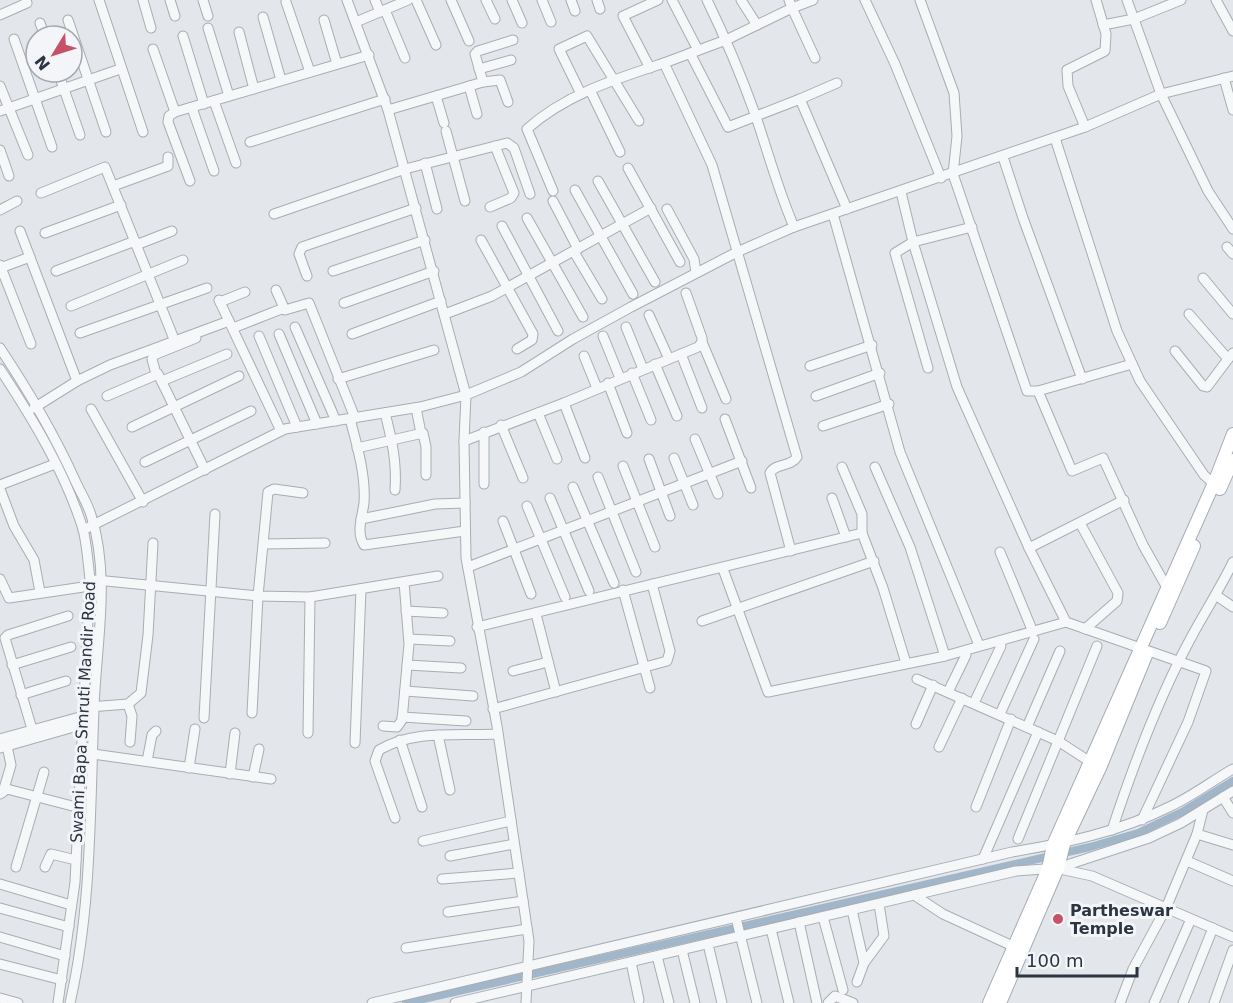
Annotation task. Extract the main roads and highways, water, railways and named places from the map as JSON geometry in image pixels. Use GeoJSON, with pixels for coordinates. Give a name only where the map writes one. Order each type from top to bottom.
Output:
{"type":"FeatureCollection","features":[{"type":"Feature","properties":{"kind":"main road"},"geometry":{"type":"LineString","coordinates":[[1217,486],[1233,434]]}},
{"type":"Feature","properties":{"kind":"main road"},"geometry":{"type":"LineString","coordinates":[[988,1003],[1018,948],[1054,865],[1059,844],[1169,592],[1217,486],[1233,460]]}},
{"type":"Feature","properties":{"kind":"main road"},"geometry":{"type":"LineString","coordinates":[[1000,1003],[1018,948]]}},
{"type":"Feature","properties":{"kind":"waterway"},"geometry":{"type":"LineString","coordinates":[[406,1003],[1090,847],[1138,833],[1184,811],[1233,781]]}},
{"type":"Feature","properties":{"kind":"place","name":"Partheswar Temple"},"geometry":{"type":"Point","coordinates":[1058,919]}}]}
